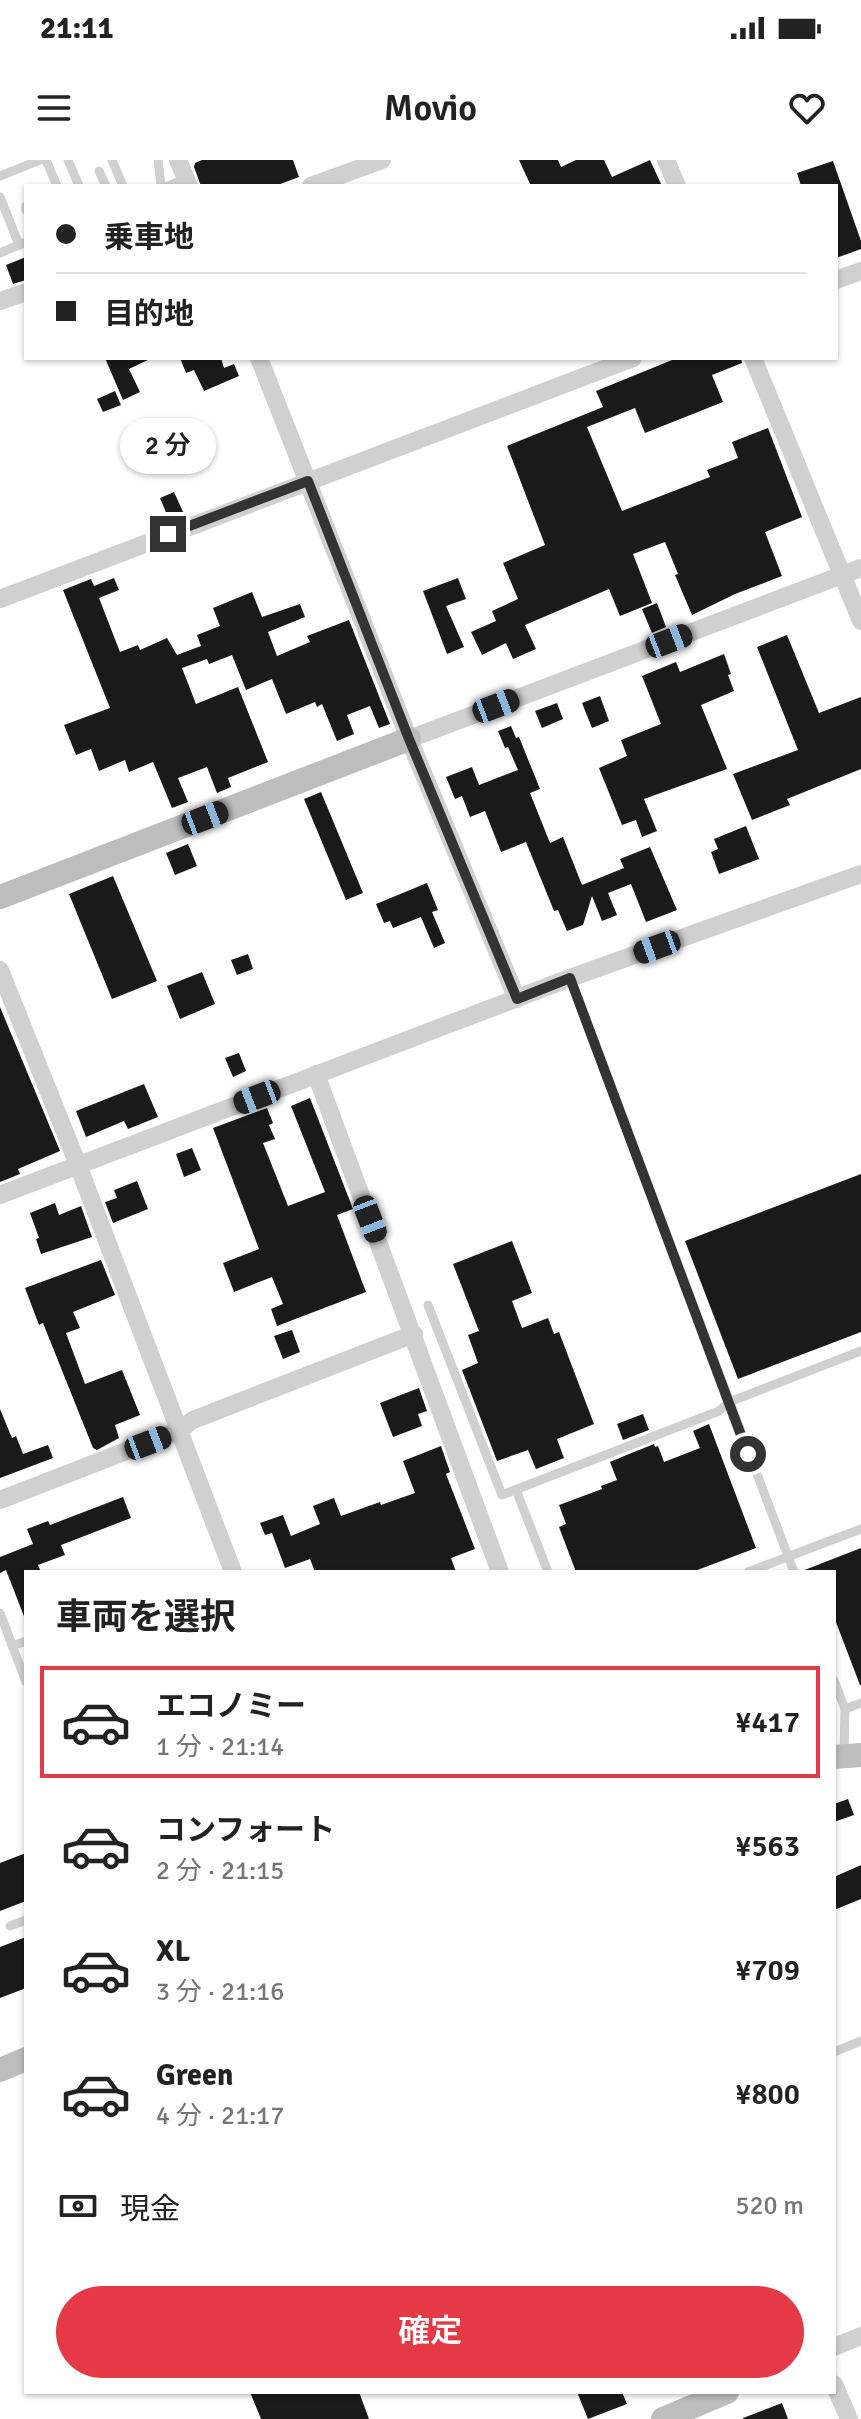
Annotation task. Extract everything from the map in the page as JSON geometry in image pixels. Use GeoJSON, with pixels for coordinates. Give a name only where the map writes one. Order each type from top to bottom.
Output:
{"type":"FeatureCollection","features":[{"type":"Feature","properties":{"kind":"street"},"geometry":{"type":"LineString","coordinates":[[178,160],[188,183]]}},
{"type":"Feature","properties":{"kind":"street"},"geometry":{"type":"LineString","coordinates":[[316,184],[382,160]]}},
{"type":"Feature","properties":{"kind":"street"},"geometry":{"type":"LineString","coordinates":[[666,160],[676,184]]}},
{"type":"Feature","properties":{"kind":"street"},"geometry":{"type":"LineString","coordinates":[[838,279],[861,271]]}},
{"type":"Feature","properties":{"kind":"street"},"geometry":{"type":"LineString","coordinates":[[0,301],[24,293]]}},
{"type":"Feature","properties":{"kind":"street"},"geometry":{"type":"LineString","coordinates":[[260,360],[409,739],[517,999]]}},
{"type":"Feature","properties":{"kind":"street"},"geometry":{"type":"LineString","coordinates":[[0,599],[628,360]]}},
{"type":"Feature","properties":{"kind":"street"},"geometry":{"type":"LineString","coordinates":[[754,360],[861,621]]}},
{"type":"Feature","properties":{"kind":"street"},"geometry":{"type":"LineString","coordinates":[[0,897],[861,568]]}},
{"type":"Feature","properties":{"kind":"street"},"geometry":{"type":"LineString","coordinates":[[0,1195],[570,978],[861,874]]}},
{"type":"Feature","properties":{"kind":"street"},"geometry":{"type":"LineString","coordinates":[[0,970],[232,1570]]}},
{"type":"Feature","properties":{"kind":"street"},"geometry":{"type":"LineString","coordinates":[[316,1074],[499,1570]]}},
{"type":"Feature","properties":{"kind":"street"},"geometry":{"type":"LineString","coordinates":[[0,1500],[178,1431],[193,1420],[414,1334]]}},
{"type":"Feature","properties":{"kind":"street"},"geometry":{"type":"LineString","coordinates":[[0,2070],[24,2060]]}},
{"type":"Feature","properties":{"kind":"street"},"geometry":{"type":"LineString","coordinates":[[836,2346],[861,2336]]}},
{"type":"Feature","properties":{"kind":"street"},"geometry":{"type":"LineString","coordinates":[[836,2389],[849,2419]]}},
{"type":"Feature","properties":{"kind":"street"},"geometry":{"type":"LineString","coordinates":[[663,2419],[722,2394]]}},
{"type":"Feature","properties":{"kind":"lane"},"geometry":{"type":"LineString","coordinates":[[0,176],[43,160],[56,184]]}},
{"type":"Feature","properties":{"kind":"lane"},"geometry":{"type":"LineString","coordinates":[[68,160],[78,184]]}},
{"type":"Feature","properties":{"kind":"lane"},"geometry":{"type":"LineString","coordinates":[[112,160],[122,184]]}},
{"type":"Feature","properties":{"kind":"lane"},"geometry":{"type":"LineString","coordinates":[[158,160],[161,184]]}},
{"type":"Feature","properties":{"kind":"lane"},"geometry":{"type":"LineString","coordinates":[[99,171],[102,184]]}},
{"type":"Feature","properties":{"kind":"lane"},"geometry":{"type":"LineString","coordinates":[[0,197],[23,244],[0,253]]}},
{"type":"Feature","properties":{"kind":"lane"},"geometry":{"type":"LineString","coordinates":[[570,978],[793,1570]]}},
{"type":"Feature","properties":{"kind":"lane"},"geometry":{"type":"LineString","coordinates":[[428,1305],[502,1495],[719,1411],[729,1402],[861,1351]]}},
{"type":"Feature","properties":{"kind":"lane"},"geometry":{"type":"LineString","coordinates":[[516,1490],[547,1570]]}},
{"type":"Feature","properties":{"kind":"lane"},"geometry":{"type":"LineString","coordinates":[[753,1570],[861,1529]]}},
{"type":"Feature","properties":{"kind":"lane"},"geometry":{"type":"LineString","coordinates":[[0,1613],[24,1677]]}},
{"type":"Feature","properties":{"kind":"lane"},"geometry":{"type":"LineString","coordinates":[[12,1646],[24,1642]]}},
{"type":"Feature","properties":{"kind":"lane"},"geometry":{"type":"LineString","coordinates":[[836,1685],[845,1709],[846,1756]]}},
{"type":"Feature","properties":{"kind":"lane"},"geometry":{"type":"LineString","coordinates":[[845,1709],[861,1703]]}},
{"type":"Feature","properties":{"kind":"lane"},"geometry":{"type":"LineString","coordinates":[[10,1926],[24,1921]]}},
{"type":"Feature","properties":{"kind":"lane"},"geometry":{"type":"LineString","coordinates":[[836,2051],[861,2041]]}},
{"type":"Feature","properties":{"kind":"building"},"geometry":{"type":"Polygon","coordinates":[[[202,160],[293,160],[299,177],[280,184],[200,184],[195,163],[202,160]]]}},
{"type":"Feature","properties":{"kind":"building"},"geometry":{"type":"Polygon","coordinates":[[[519,160],[558,160],[561,167],[576,160],[604,160],[612,177],[650,160],[661,184],[530,184],[519,160]]]}},
{"type":"Feature","properties":{"kind":"building"},"geometry":{"type":"Polygon","coordinates":[[[833,161],[861,241],[861,249],[838,257],[838,184],[800,184],[797,173],[833,161]]]}},
{"type":"Feature","properties":{"kind":"building"},"geometry":{"type":"Polygon","coordinates":[[[24,258],[24,281],[13,284],[6,265],[24,258]]]}},
{"type":"Feature","properties":{"kind":"building"},"geometry":{"type":"Polygon","coordinates":[[[106,360],[148,360],[129,369],[140,392],[123,400],[106,360]]]}},
{"type":"Feature","properties":{"kind":"building"},"geometry":{"type":"Polygon","coordinates":[[[181,360],[222,360],[224,368],[234,364],[239,376],[204,391],[194,370],[186,373],[181,360]]]}},
{"type":"Feature","properties":{"kind":"building"},"geometry":{"type":"Polygon","coordinates":[[[672,360],[741,360],[742,363],[712,375],[723,402],[645,433],[635,408],[587,427],[622,511],[710,477],[707,470],[738,458],[732,442],[768,428],[802,517],[765,532],[782,576],[692,615],[665,542],[633,554],[652,603],[620,616],[609,589],[525,625],[536,649],[513,659],[506,643],[482,655],[471,632],[496,621],[492,611],[518,599],[503,563],[545,545],[507,446],[603,407],[596,391],[672,360]]]}},
{"type":"Feature","properties":{"kind":"building"},"geometry":{"type":"Polygon","coordinates":[[[115,391],[121,405],[103,412],[97,399],[115,391]]]}},
{"type":"Feature","properties":{"kind":"building"},"geometry":{"type":"Polygon","coordinates":[[[174,492],[185,516],[170,522],[160,498],[174,492]]]}},
{"type":"Feature","properties":{"kind":"building"},"geometry":{"type":"Polygon","coordinates":[[[114,578],[119,590],[99,598],[120,652],[138,645],[140,650],[167,638],[177,655],[201,646],[197,635],[220,626],[213,608],[252,592],[262,617],[300,604],[305,617],[268,632],[277,656],[310,642],[307,636],[349,620],[390,724],[379,728],[370,706],[347,715],[354,734],[337,741],[322,704],[317,707],[315,702],[286,714],[272,679],[246,690],[232,655],[209,664],[207,659],[182,668],[196,704],[238,687],[268,762],[228,778],[231,787],[217,793],[207,767],[178,778],[188,802],[172,808],[153,762],[129,772],[125,760],[99,771],[91,749],[76,755],[64,725],[110,708],[63,590],[91,579],[94,586],[114,578]]]}},
{"type":"Feature","properties":{"kind":"building"},"geometry":{"type":"Polygon","coordinates":[[[458,578],[466,599],[446,606],[464,647],[447,654],[423,591],[458,578]]]}},
{"type":"Feature","properties":{"kind":"building"},"geometry":{"type":"Polygon","coordinates":[[[657,603],[666,627],[652,633],[642,609],[657,603]]]}},
{"type":"Feature","properties":{"kind":"building"},"geometry":{"type":"Polygon","coordinates":[[[787,635],[819,713],[861,697],[861,769],[787,799],[790,805],[752,820],[733,774],[798,750],[757,647],[787,635]]]}},
{"type":"Feature","properties":{"kind":"building"},"geometry":{"type":"Polygon","coordinates":[[[724,654],[734,691],[701,705],[727,769],[644,799],[657,831],[642,837],[636,820],[622,825],[599,768],[627,756],[621,740],[661,724],[642,676],[676,662],[680,672],[724,654]]]}},
{"type":"Feature","properties":{"kind":"building"},"geometry":{"type":"Polygon","coordinates":[[[600,696],[609,721],[592,728],[582,703],[600,696]]]}},
{"type":"Feature","properties":{"kind":"building"},"geometry":{"type":"Polygon","coordinates":[[[557,703],[563,719],[542,728],[535,711],[557,703]]]}},
{"type":"Feature","properties":{"kind":"building"},"geometry":{"type":"Polygon","coordinates":[[[511,726],[516,738],[519,737],[540,789],[530,793],[550,843],[563,837],[582,885],[624,868],[620,859],[650,847],[677,910],[646,922],[631,884],[608,893],[617,915],[602,921],[592,896],[583,925],[567,931],[558,910],[554,911],[526,842],[501,852],[485,811],[470,817],[462,796],[455,799],[446,777],[472,767],[479,785],[518,770],[498,731],[511,726]]]}},
{"type":"Feature","properties":{"kind":"building"},"geometry":{"type":"Polygon","coordinates":[[[321,792],[363,893],[346,900],[304,799],[321,792]]]}},
{"type":"Feature","properties":{"kind":"building"},"geometry":{"type":"Polygon","coordinates":[[[746,826],[759,859],[719,874],[711,852],[718,849],[714,839],[746,826]]]}},
{"type":"Feature","properties":{"kind":"building"},"geometry":{"type":"Polygon","coordinates":[[[188,844],[197,866],[175,875],[166,853],[188,844]]]}},
{"type":"Feature","properties":{"kind":"building"},"geometry":{"type":"Polygon","coordinates":[[[113,876],[157,981],[112,999],[69,894],[113,876]]]}},
{"type":"Feature","properties":{"kind":"building"},"geometry":{"type":"Polygon","coordinates":[[[427,883],[438,910],[432,912],[445,943],[434,948],[421,917],[393,928],[390,921],[384,923],[376,904],[427,883]]]}},
{"type":"Feature","properties":{"kind":"building"},"geometry":{"type":"Polygon","coordinates":[[[248,954],[253,969],[237,975],[231,960],[248,954]]]}},
{"type":"Feature","properties":{"kind":"building"},"geometry":{"type":"Polygon","coordinates":[[[202,972],[215,1004],[180,1019],[167,986],[202,972]]]}},
{"type":"Feature","properties":{"kind":"building"},"geometry":{"type":"Polygon","coordinates":[[[0,1007],[60,1151],[18,1169],[20,1174],[0,1182],[0,1007]]]}},
{"type":"Feature","properties":{"kind":"building"},"geometry":{"type":"Polygon","coordinates":[[[239,1053],[246,1071],[233,1077],[225,1058],[239,1053]]]}},
{"type":"Feature","properties":{"kind":"building"},"geometry":{"type":"Polygon","coordinates":[[[144,1084],[158,1117],[128,1129],[124,1121],[86,1137],[76,1111],[144,1084]]]}},
{"type":"Feature","properties":{"kind":"building"},"geometry":{"type":"Polygon","coordinates":[[[310,1098],[353,1209],[337,1215],[366,1292],[277,1326],[271,1309],[283,1304],[272,1277],[234,1292],[223,1263],[259,1249],[213,1128],[267,1108],[275,1139],[263,1143],[288,1206],[325,1192],[291,1106],[310,1098]]]}},
{"type":"Feature","properties":{"kind":"building"},"geometry":{"type":"Polygon","coordinates":[[[192,1148],[201,1170],[184,1177],[176,1154],[192,1148]]]}},
{"type":"Feature","properties":{"kind":"building"},"geometry":{"type":"Polygon","coordinates":[[[861,1174],[861,1332],[738,1379],[685,1241],[861,1174]]]}},
{"type":"Feature","properties":{"kind":"building"},"geometry":{"type":"Polygon","coordinates":[[[137,1181],[148,1209],[113,1223],[105,1202],[117,1198],[114,1190],[137,1181]]]}},
{"type":"Feature","properties":{"kind":"building"},"geometry":{"type":"Polygon","coordinates":[[[55,1203],[59,1215],[81,1206],[92,1237],[41,1254],[30,1213],[55,1203]]]}},
{"type":"Feature","properties":{"kind":"building"},"geometry":{"type":"Polygon","coordinates":[[[512,1241],[532,1293],[512,1301],[522,1328],[548,1318],[554,1334],[559,1332],[594,1424],[557,1439],[564,1458],[536,1469],[528,1450],[497,1461],[462,1370],[478,1363],[468,1335],[479,1331],[453,1264],[512,1241]]]}},
{"type":"Feature","properties":{"kind":"building"},"geometry":{"type":"Polygon","coordinates":[[[101,1260],[115,1295],[73,1312],[80,1328],[66,1333],[85,1384],[122,1370],[140,1415],[115,1425],[119,1438],[97,1450],[93,1448],[43,1323],[39,1325],[25,1288],[101,1260]]]}},
{"type":"Feature","properties":{"kind":"building"},"geometry":{"type":"Polygon","coordinates":[[[292,1330],[300,1352],[283,1359],[274,1336],[292,1330]]]}},
{"type":"Feature","properties":{"kind":"building"},"geometry":{"type":"Polygon","coordinates":[[[419,1388],[427,1411],[418,1414],[422,1426],[393,1437],[380,1403],[419,1388]]]}},
{"type":"Feature","properties":{"kind":"building"},"geometry":{"type":"Polygon","coordinates":[[[0,1409],[12,1438],[16,1436],[23,1454],[48,1445],[53,1458],[0,1478],[0,1409]]]}},
{"type":"Feature","properties":{"kind":"building"},"geometry":{"type":"Polygon","coordinates":[[[643,1414],[649,1430],[623,1440],[617,1424],[643,1414]]]}},
{"type":"Feature","properties":{"kind":"building"},"geometry":{"type":"Polygon","coordinates":[[[709,1424],[756,1548],[697,1570],[575,1570],[559,1527],[566,1524],[559,1505],[617,1480],[610,1462],[629,1454],[654,1444],[658,1446],[664,1462],[700,1448],[693,1431],[709,1424]]]}},
{"type":"Feature","properties":{"kind":"building"},"geometry":{"type":"Polygon","coordinates":[[[441,1446],[450,1472],[446,1474],[475,1549],[451,1558],[455,1570],[314,1570],[310,1559],[285,1568],[272,1533],[265,1535],[260,1523],[283,1515],[291,1536],[320,1524],[313,1506],[334,1498],[341,1516],[415,1493],[403,1461],[441,1446]]]}},
{"type":"Feature","properties":{"kind":"building"},"geometry":{"type":"Polygon","coordinates":[[[123,1497],[131,1518],[61,1545],[65,1555],[38,1565],[40,1570],[24,1570],[24,1616],[6,1570],[0,1573],[0,1557],[33,1544],[27,1529],[48,1521],[50,1525],[123,1497]]]}},
{"type":"Feature","properties":{"kind":"building"},"geometry":{"type":"Polygon","coordinates":[[[861,1548],[861,1685],[836,1622],[836,1570],[805,1570],[861,1548]]]}},
{"type":"Feature","properties":{"kind":"building"},"geometry":{"type":"Polygon","coordinates":[[[848,1799],[854,1815],[836,1821],[836,1803],[848,1799]]]}},
{"type":"Feature","properties":{"kind":"building"},"geometry":{"type":"Polygon","coordinates":[[[24,1854],[24,1902],[0,1911],[0,1863],[24,1854]]]}},
{"type":"Feature","properties":{"kind":"building"},"geometry":{"type":"Polygon","coordinates":[[[861,1865],[861,1899],[836,1909],[836,1876],[861,1865]]]}},
{"type":"Feature","properties":{"kind":"building"},"geometry":{"type":"Polygon","coordinates":[[[24,1938],[24,1989],[0,1998],[0,1947],[24,1938]]]}},
{"type":"Feature","properties":{"kind":"building"},"geometry":{"type":"Polygon","coordinates":[[[251,2394],[360,2394],[369,2419],[261,2419],[251,2394]]]}},
{"type":"Feature","properties":{"kind":"building"},"geometry":{"type":"Polygon","coordinates":[[[578,2394],[623,2394],[627,2404],[588,2419],[578,2394]]]}},
{"type":"Feature","properties":{"kind":"building"},"geometry":{"type":"Polygon","coordinates":[[[782,2403],[788,2419],[743,2419],[743,2418],[782,2403]]]}},
{"type":"Feature","properties":{"kind":"route"},"geometry":{"type":"LineString","coordinates":[[168,534],[308,481],[409,739],[517,999],[570,978],[748,1454]]}}]}
